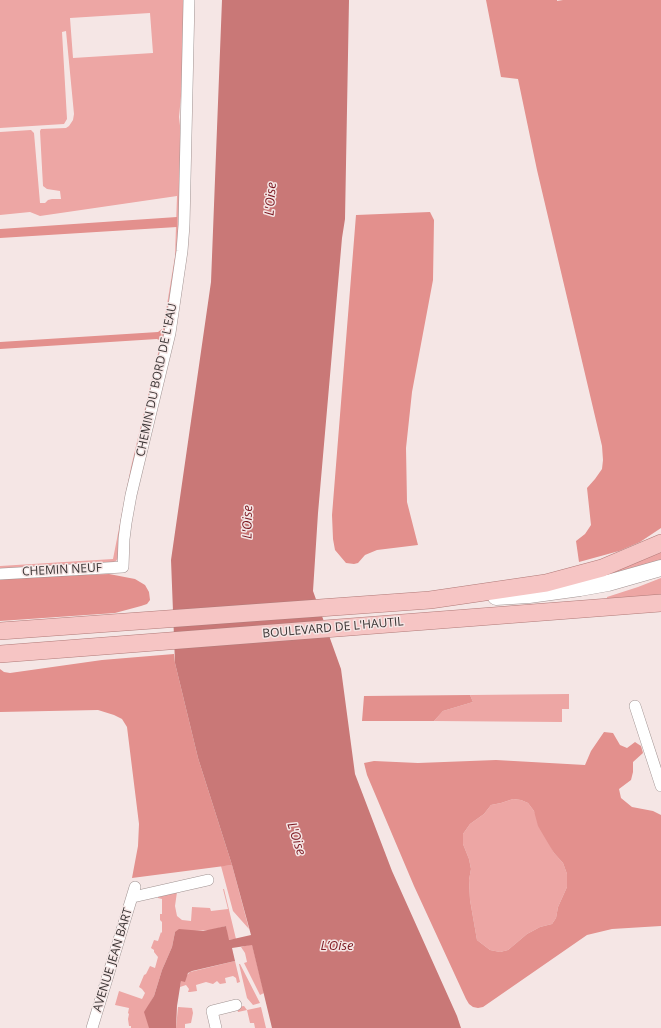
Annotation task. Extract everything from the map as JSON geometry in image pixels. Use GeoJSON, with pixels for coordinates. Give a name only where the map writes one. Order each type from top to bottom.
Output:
{"type":"FeatureCollection","features":[{"type":"Feature","properties":{"kind":"main road"},"geometry":{"type":"LineString","coordinates":[[430,600],[553,582],[602,568],[661,543]]}},
{"type":"Feature","properties":{"kind":"main road","name":"BOULEVARD DE L'HAUTIL"},"geometry":{"type":"LineString","coordinates":[[0,631],[430,600],[504,597],[552,592],[608,583],[661,568]]}},
{"type":"Feature","properties":{"kind":"main road","name":"BOULEVARD DE L'HAUTIL"},"geometry":{"type":"LineString","coordinates":[[0,654],[460,618],[604,593],[632,585],[661,573]]}},
{"type":"Feature","properties":{"kind":"main road"},"geometry":{"type":"LineString","coordinates":[[460,618],[661,603]]}},
{"type":"Feature","properties":{"kind":"street","name":"CHEMIN DU BORD DE L'EAU"},"geometry":{"type":"LineString","coordinates":[[123,567],[124,539],[131,495],[170,333],[182,250],[184,226],[189,0]]}},
{"type":"Feature","properties":{"kind":"street","name":"CHEMIN NEUF"},"geometry":{"type":"LineString","coordinates":[[0,574],[123,567]]}},
{"type":"Feature","properties":{"kind":"street"},"geometry":{"type":"LineString","coordinates":[[635,706],[661,786]]}},
{"type":"Feature","properties":{"kind":"street","name":"AVENUE JEAN BART"},"geometry":{"type":"LineString","coordinates":[[92,1028],[134,892],[208,880]]}},
{"type":"Feature","properties":{"kind":"street"},"geometry":{"type":"LineString","coordinates":[[216,1028],[212,1011],[236,1005]]}},
{"type":"Feature","properties":{"kind":"shaded area"},"geometry":{"type":"Polygon","coordinates":[[[0,0],[185,0],[182,86],[179,117],[183,152],[181,211],[172,300],[118,558],[116,561],[111,563],[0,570],[0,566],[113,559],[131,467],[161,341],[175,256],[177,196],[40,216],[30,212],[0,215],[0,132],[31,130],[34,133],[40,203],[45,203],[52,199],[61,199],[60,191],[47,189],[43,186],[40,131],[41,129],[66,128],[73,120],[74,114],[66,31],[62,32],[67,119],[64,124],[0,128],[0,0]],[[150,13],[70,18],[73,58],[153,53],[150,13]]]}},
{"type":"Feature","properties":{"kind":"shaded area"},"geometry":{"type":"Polygon","coordinates":[[[486,0],[661,0],[661,528],[640,542],[619,551],[579,562],[576,541],[585,534],[591,525],[587,488],[602,469],[602,446],[537,170],[518,79],[501,77],[486,0]]]}},
{"type":"Feature","properties":{"kind":"shaded area"},"geometry":{"type":"Polygon","coordinates":[[[430,212],[434,220],[433,280],[412,392],[406,448],[407,502],[418,545],[377,550],[365,555],[358,563],[346,563],[335,550],[332,515],[356,215],[430,212]]]}},
{"type":"Feature","properties":{"kind":"shaded area"},"geometry":{"type":"Polygon","coordinates":[[[177,217],[177,227],[0,238],[0,229],[177,217]]]}},
{"type":"Feature","properties":{"kind":"shaded area"},"geometry":{"type":"Polygon","coordinates":[[[162,329],[161,341],[157,339],[0,349],[0,342],[158,332],[162,329]]]}},
{"type":"Feature","properties":{"kind":"shaded area"},"geometry":{"type":"Polygon","coordinates":[[[661,550],[661,561],[628,573],[583,579],[661,550]]]}},
{"type":"Feature","properties":{"kind":"shaded area"},"geometry":{"type":"Polygon","coordinates":[[[109,574],[135,579],[145,585],[149,592],[150,600],[147,604],[115,613],[0,621],[0,578],[109,574]]]}},
{"type":"Feature","properties":{"kind":"shaded area"},"geometry":{"type":"Polygon","coordinates":[[[661,578],[661,598],[607,602],[607,597],[661,578]]]}},
{"type":"Feature","properties":{"kind":"shaded area"},"geometry":{"type":"Polygon","coordinates":[[[174,654],[198,758],[232,865],[132,878],[138,846],[139,824],[127,727],[122,719],[98,710],[0,712],[0,669],[4,672],[10,673],[102,660],[174,654]]]}},
{"type":"Feature","properties":{"kind":"shaded area"},"geometry":{"type":"Polygon","coordinates":[[[569,694],[569,709],[562,709],[562,722],[434,721],[443,711],[473,702],[470,695],[569,694]]]}},
{"type":"Feature","properties":{"kind":"shaded area"},"geometry":{"type":"Polygon","coordinates":[[[470,695],[473,702],[443,711],[434,721],[362,721],[364,696],[470,695]]]}},
{"type":"Feature","properties":{"kind":"shaded area"},"geometry":{"type":"Polygon","coordinates":[[[604,732],[613,733],[620,745],[627,748],[635,742],[641,746],[643,753],[633,762],[631,780],[619,789],[621,798],[632,807],[653,811],[661,815],[661,926],[612,929],[587,935],[483,1007],[473,1007],[466,999],[414,886],[367,775],[364,763],[374,761],[418,763],[496,760],[585,765],[591,751],[604,732]],[[513,799],[491,805],[484,814],[470,824],[463,834],[463,844],[471,869],[469,880],[470,900],[477,940],[490,950],[500,952],[508,950],[527,934],[540,927],[552,924],[556,918],[558,907],[567,887],[567,874],[563,863],[554,853],[538,826],[534,811],[528,803],[513,799]]]}},
{"type":"Feature","properties":{"kind":"shaded area"},"geometry":{"type":"Polygon","coordinates":[[[513,799],[528,803],[534,811],[554,853],[563,863],[567,874],[567,887],[558,907],[556,918],[552,924],[540,927],[527,934],[508,950],[500,952],[490,950],[477,940],[470,900],[469,880],[471,869],[463,844],[463,834],[470,824],[484,814],[491,805],[513,799]]]}},
{"type":"Feature","properties":{"kind":"shaded area"},"geometry":{"type":"Polygon","coordinates":[[[232,865],[249,929],[233,911],[221,866],[232,865]]]}},
{"type":"Feature","properties":{"kind":"shaded area"},"geometry":{"type":"Polygon","coordinates":[[[223,889],[236,939],[228,940],[226,926],[211,930],[175,932],[172,947],[162,970],[154,996],[149,1005],[149,1028],[131,1028],[131,1026],[129,1026],[128,1019],[129,1008],[115,1005],[119,991],[142,999],[145,993],[139,987],[144,975],[150,966],[155,968],[158,957],[151,948],[154,940],[158,941],[161,932],[162,933],[160,914],[162,914],[162,899],[158,898],[158,896],[177,892],[175,906],[177,916],[182,920],[191,921],[192,907],[210,908],[211,911],[228,909],[223,889]]]}},
{"type":"Feature","properties":{"kind":"shaded area"},"geometry":{"type":"Polygon","coordinates":[[[252,944],[264,993],[260,995],[244,963],[247,962],[245,953],[241,947],[252,944]]]}},
{"type":"Feature","properties":{"kind":"shaded area"},"geometry":{"type":"Polygon","coordinates":[[[235,961],[240,982],[237,983],[236,978],[233,976],[225,978],[226,983],[220,984],[217,981],[213,984],[206,982],[196,985],[197,991],[188,992],[189,989],[186,985],[180,987],[181,981],[190,972],[235,961]]]}},
{"type":"Feature","properties":{"kind":"shaded area"},"geometry":{"type":"Polygon","coordinates":[[[239,964],[260,1003],[253,1005],[247,998],[239,964]]]}},
{"type":"Feature","properties":{"kind":"shaded area"},"geometry":{"type":"Polygon","coordinates":[[[244,1006],[247,1010],[238,1012],[237,1007],[244,1006]]]}},
{"type":"Feature","properties":{"kind":"shaded area"},"geometry":{"type":"Polygon","coordinates":[[[178,1007],[192,1008],[193,1013],[191,1023],[185,1024],[185,1028],[176,1028],[178,1007]]]}},
{"type":"Feature","properties":{"kind":"shaded area"},"geometry":{"type":"Polygon","coordinates":[[[261,1007],[266,1028],[255,1028],[254,1023],[250,1023],[247,1010],[261,1007]]]}},
{"type":"Feature","properties":{"kind":"water","name":"L’Oise"},"geometry":{"type":"Polygon","coordinates":[[[222,0],[349,0],[345,219],[342,238],[318,513],[313,591],[341,669],[355,774],[392,871],[461,1028],[272,1028],[252,945],[232,948],[235,961],[188,973],[185,982],[181,981],[177,1006],[176,1028],[149,1028],[144,1012],[154,996],[162,970],[172,947],[175,932],[179,929],[203,931],[226,926],[229,940],[251,935],[232,865],[198,758],[175,663],[171,560],[211,282],[222,0]]]}},
{"type":"Feature","properties":{"kind":"water label","name":"L'Oise"},"geometry":{"type":"Point","coordinates":[271,199]}},
{"type":"Feature","properties":{"kind":"water label","name":"L'Oise"},"geometry":{"type":"Point","coordinates":[248,522]}},
{"type":"Feature","properties":{"kind":"water label","name":"L'Oise"},"geometry":{"type":"Point","coordinates":[296,839]}}]}
